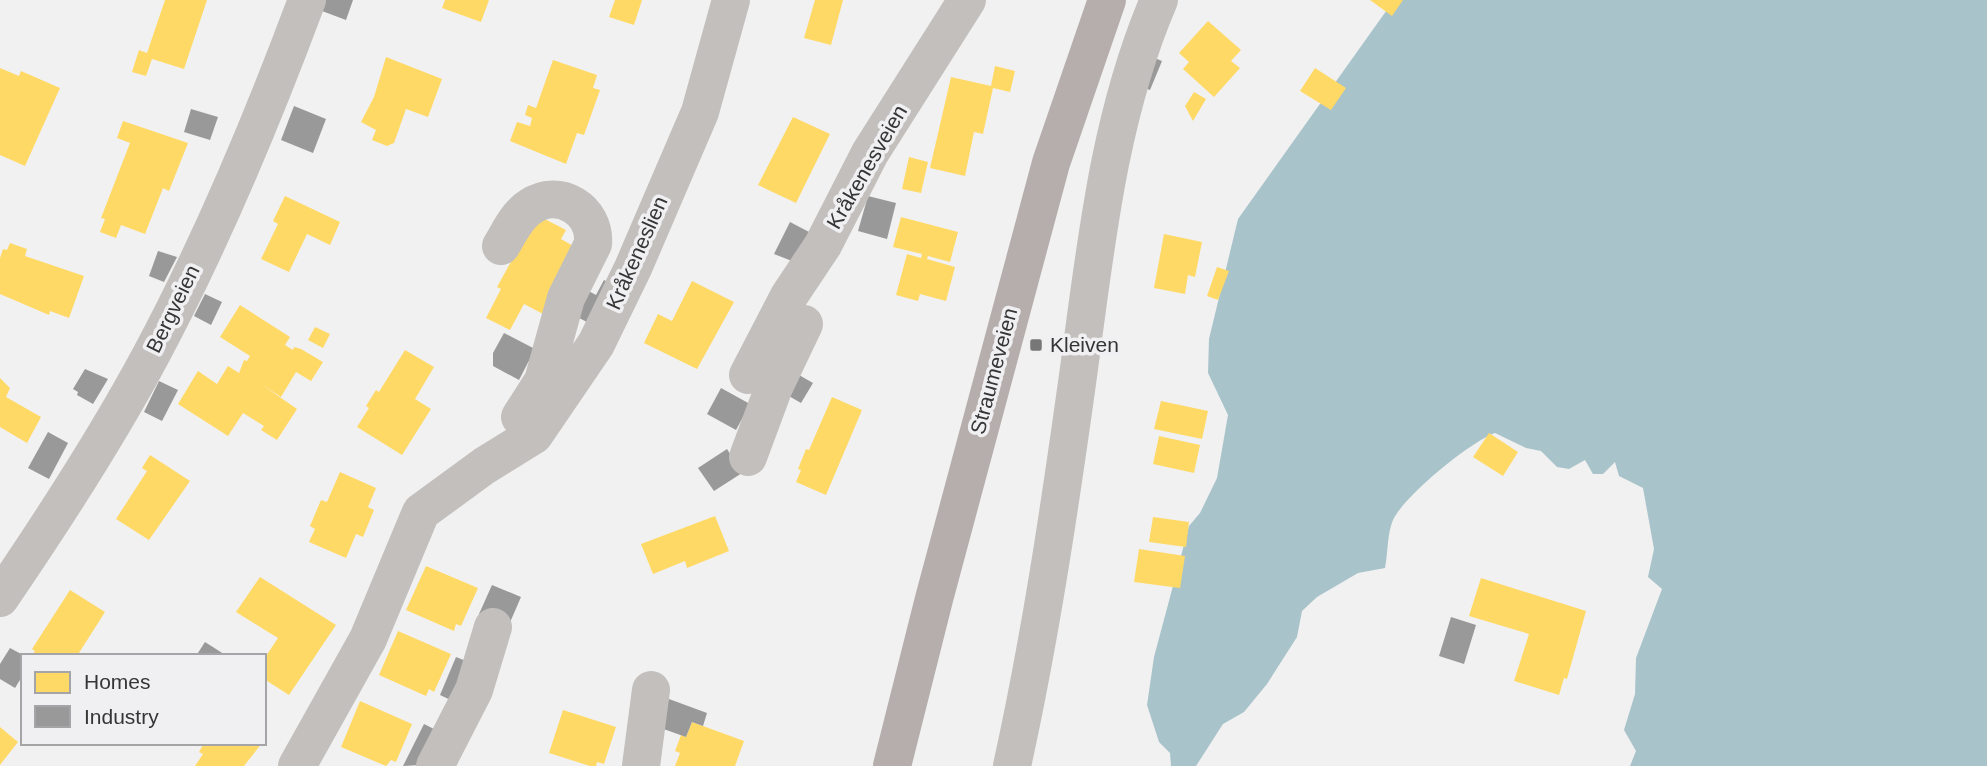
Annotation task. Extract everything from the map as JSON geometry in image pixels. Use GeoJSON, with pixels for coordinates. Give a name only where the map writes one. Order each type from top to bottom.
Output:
{"type":"FeatureCollection","features":[{"type":"Feature","properties":{"kind":"main road","name":"Straumeveien"},"geometry":{"type":"LineString","coordinates":[[892,760],[1051,163],[1107,0]]}},
{"type":"Feature","properties":{"kind":"street","name":"Bergveien"},"geometry":{"type":"LineString","coordinates":[[0,598],[68,498],[152,354],[223,208],[307,0]]}},
{"type":"Feature","properties":{"kind":"street","name":"Kråkeneslien"},"geometry":{"type":"LineString","coordinates":[[297,766],[368,639],[421,512],[484,466],[534,435],[596,344],[633,268],[699,112],[731,0]]}},
{"type":"Feature","properties":{"kind":"street","name":"Kråkenesveien"},"geometry":{"type":"LineString","coordinates":[[748,457],[774,387],[828,267],[830,257],[823,245],[870,153],[967,0]]}},
{"type":"Feature","properties":{"kind":"street"},"geometry":{"type":"LineString","coordinates":[[1012,766],[1042,621],[1102,203],[1132,66],[1159,0]]}},
{"type":"Feature","properties":{"kind":"street","name":"Kråkeneslien"},"geometry":{"type":"LineString","coordinates":[[484,466],[528,406],[542,381],[566,298],[593,244],[594,236],[588,217],[582,209],[560,200],[545,201],[522,212],[501,246]]}},
{"type":"Feature","properties":{"kind":"street"},"geometry":{"type":"LineString","coordinates":[[748,375],[789,296],[823,245]]}},
{"type":"Feature","properties":{"kind":"street"},"geometry":{"type":"LineString","coordinates":[[435,766],[474,690],[492,627]]}},
{"type":"Feature","properties":{"kind":"street"},"geometry":{"type":"LineString","coordinates":[[641,766],[651,690]]}},
{"type":"Feature","properties":{"kind":"water"},"geometry":{"type":"Polygon","coordinates":[[[1394,0],[1987,0],[1987,766],[1630,766],[1636,751],[1624,730],[1635,694],[1636,658],[1662,589],[1648,577],[1654,549],[1643,488],[1619,476],[1615,462],[1603,474],[1593,474],[1585,460],[1569,469],[1557,467],[1541,451],[1526,448],[1495,433],[1470,447],[1439,471],[1400,510],[1391,525],[1385,568],[1358,573],[1317,597],[1302,611],[1297,637],[1267,684],[1244,712],[1223,724],[1196,766],[1171,766],[1170,753],[1159,742],[1147,705],[1154,657],[1189,526],[1200,513],[1217,478],[1228,415],[1208,373],[1209,339],[1238,219],[1394,0]]]}},
{"type":"Feature","properties":{"kind":"building: Homes"},"geometry":{"type":"Polygon","coordinates":[[[165,0],[207,0],[184,69],[152,59],[146,76],[132,72],[139,50],[147,53],[165,0]]]}},
{"type":"Feature","properties":{"kind":"building: Homes"},"geometry":{"type":"Polygon","coordinates":[[[445,0],[489,0],[481,22],[442,8],[445,0]]]}},
{"type":"Feature","properties":{"kind":"building: Homes"},"geometry":{"type":"Polygon","coordinates":[[[615,0],[642,0],[634,25],[609,17],[615,0]]]}},
{"type":"Feature","properties":{"kind":"building: Homes"},"geometry":{"type":"Polygon","coordinates":[[[815,0],[843,0],[831,45],[804,38],[815,0]]]}},
{"type":"Feature","properties":{"kind":"building: Homes"},"geometry":{"type":"Polygon","coordinates":[[[1370,0],[1403,0],[1392,16],[1370,0]]]}},
{"type":"Feature","properties":{"kind":"building: Homes"},"geometry":{"type":"Polygon","coordinates":[[[1208,21],[1241,50],[1231,61],[1240,68],[1214,97],[1183,69],[1189,62],[1179,53],[1208,21]]]}},
{"type":"Feature","properties":{"kind":"building: Homes"},"geometry":{"type":"Polygon","coordinates":[[[386,57],[442,79],[428,117],[406,109],[394,143],[387,146],[372,140],[376,130],[361,122],[374,97],[386,57]]]}},
{"type":"Feature","properties":{"kind":"building: Homes"},"geometry":{"type":"Polygon","coordinates":[[[553,60],[597,75],[593,88],[600,90],[584,135],[577,133],[566,164],[510,141],[517,122],[530,126],[532,118],[525,115],[528,105],[536,108],[553,60]]]}},
{"type":"Feature","properties":{"kind":"building: Homes"},"geometry":{"type":"Polygon","coordinates":[[[995,66],[1015,71],[1010,92],[993,88],[983,134],[974,132],[965,176],[930,168],[951,77],[991,86],[995,66]]]}},
{"type":"Feature","properties":{"kind":"building: Homes"},"geometry":{"type":"Polygon","coordinates":[[[0,68],[19,76],[21,71],[60,88],[25,166],[0,155],[0,68]]]}},
{"type":"Feature","properties":{"kind":"building: Homes"},"geometry":{"type":"Polygon","coordinates":[[[1315,68],[1346,88],[1331,110],[1300,91],[1315,68]]]}},
{"type":"Feature","properties":{"kind":"building: Homes"},"geometry":{"type":"Polygon","coordinates":[[[1194,92],[1206,99],[1193,121],[1185,106],[1194,92]]]}},
{"type":"Feature","properties":{"kind":"building: Homes"},"geometry":{"type":"Polygon","coordinates":[[[793,117],[830,134],[796,203],[758,185],[793,117]]]}},
{"type":"Feature","properties":{"kind":"building: Homes"},"geometry":{"type":"Polygon","coordinates":[[[123,121],[188,143],[169,191],[163,188],[145,234],[121,225],[116,238],[100,232],[105,219],[101,218],[130,143],[117,138],[123,121]]]}},
{"type":"Feature","properties":{"kind":"building: Homes"},"geometry":{"type":"Polygon","coordinates":[[[909,157],[928,162],[921,193],[902,189],[909,157]]]}},
{"type":"Feature","properties":{"kind":"building: Homes"},"geometry":{"type":"Polygon","coordinates":[[[285,196],[340,222],[330,245],[307,234],[289,272],[261,259],[278,224],[273,221],[285,196]]]}},
{"type":"Feature","properties":{"kind":"building: Homes"},"geometry":{"type":"Polygon","coordinates":[[[537,215],[566,230],[561,239],[575,247],[543,314],[524,304],[510,330],[486,318],[501,289],[497,287],[537,215]]]}},
{"type":"Feature","properties":{"kind":"building: Homes"},"geometry":{"type":"Polygon","coordinates":[[[901,217],[958,232],[950,262],[928,256],[927,259],[955,267],[946,301],[920,294],[918,301],[896,295],[907,254],[921,258],[922,254],[893,247],[901,217]]]}},
{"type":"Feature","properties":{"kind":"building: Homes"},"geometry":{"type":"Polygon","coordinates":[[[1164,234],[1202,242],[1195,277],[1188,275],[1185,294],[1154,288],[1164,234]]]}},
{"type":"Feature","properties":{"kind":"building: Homes"},"geometry":{"type":"Polygon","coordinates":[[[10,243],[27,249],[25,256],[84,276],[69,318],[50,311],[49,315],[0,294],[0,258],[3,249],[7,250],[10,243]]]}},
{"type":"Feature","properties":{"kind":"building: Homes"},"geometry":{"type":"Polygon","coordinates":[[[1217,267],[1229,271],[1218,300],[1207,296],[1217,267]]]}},
{"type":"Feature","properties":{"kind":"building: Homes"},"geometry":{"type":"Polygon","coordinates":[[[692,281],[734,302],[697,369],[644,343],[658,314],[672,321],[692,281]]]}},
{"type":"Feature","properties":{"kind":"building: Homes"},"geometry":{"type":"Polygon","coordinates":[[[240,305],[290,337],[285,345],[293,350],[294,347],[301,349],[323,362],[311,381],[296,372],[281,397],[261,384],[297,409],[277,440],[261,430],[264,426],[243,413],[228,436],[178,404],[198,371],[217,384],[228,366],[239,373],[244,360],[247,361],[250,356],[220,337],[240,305]]]}},
{"type":"Feature","properties":{"kind":"building: Homes"},"geometry":{"type":"Polygon","coordinates":[[[315,327],[330,334],[323,348],[308,340],[315,327]]]}},
{"type":"Feature","properties":{"kind":"building: Homes"},"geometry":{"type":"Polygon","coordinates":[[[405,350],[434,367],[415,399],[431,409],[402,455],[357,427],[369,408],[366,406],[376,390],[379,392],[405,350]]]}},
{"type":"Feature","properties":{"kind":"building: Homes"},"geometry":{"type":"Polygon","coordinates":[[[0,378],[10,388],[6,397],[41,417],[27,443],[0,427],[0,378]]]}},
{"type":"Feature","properties":{"kind":"building: Homes"},"geometry":{"type":"Polygon","coordinates":[[[832,397],[862,410],[826,495],[796,482],[806,449],[809,450],[832,397]]]}},
{"type":"Feature","properties":{"kind":"building: Homes"},"geometry":{"type":"Polygon","coordinates":[[[1161,401],[1208,411],[1202,439],[1154,429],[1161,401]]]}},
{"type":"Feature","properties":{"kind":"building: Homes"},"geometry":{"type":"Polygon","coordinates":[[[1489,433],[1518,452],[1503,476],[1473,457],[1489,433]]]}},
{"type":"Feature","properties":{"kind":"building: Homes"},"geometry":{"type":"Polygon","coordinates":[[[1159,436],[1200,445],[1194,473],[1153,464],[1159,436]]]}},
{"type":"Feature","properties":{"kind":"building: Homes"},"geometry":{"type":"Polygon","coordinates":[[[150,455],[190,481],[149,540],[116,519],[147,471],[142,468],[150,455]]]}},
{"type":"Feature","properties":{"kind":"building: Homes"},"geometry":{"type":"Polygon","coordinates":[[[340,472],[376,488],[368,507],[374,510],[363,537],[356,534],[346,558],[309,542],[315,529],[310,526],[321,500],[327,502],[340,472]]]}},
{"type":"Feature","properties":{"kind":"building: Homes"},"geometry":{"type":"Polygon","coordinates":[[[715,516],[729,551],[687,568],[685,561],[653,574],[641,544],[715,516]]]}},
{"type":"Feature","properties":{"kind":"building: Homes"},"geometry":{"type":"Polygon","coordinates":[[[1153,517],[1189,522],[1186,547],[1149,542],[1153,517]]]}},
{"type":"Feature","properties":{"kind":"building: Homes"},"geometry":{"type":"Polygon","coordinates":[[[1139,549],[1185,556],[1180,588],[1134,582],[1139,549]]]}},
{"type":"Feature","properties":{"kind":"building: Homes"},"geometry":{"type":"Polygon","coordinates":[[[426,566],[478,588],[461,626],[456,624],[454,631],[406,610],[426,566]]]}},
{"type":"Feature","properties":{"kind":"building: Homes"},"geometry":{"type":"Polygon","coordinates":[[[260,577],[336,625],[289,695],[266,680],[266,656],[278,638],[236,612],[260,577]]]}},
{"type":"Feature","properties":{"kind":"building: Homes"},"geometry":{"type":"Polygon","coordinates":[[[1481,578],[1586,611],[1567,679],[1564,678],[1559,695],[1514,681],[1529,634],[1469,616],[1481,578]]]}},
{"type":"Feature","properties":{"kind":"building: Homes"},"geometry":{"type":"Polygon","coordinates":[[[70,590],[105,612],[78,654],[33,654],[35,651],[32,649],[70,590]]]}},
{"type":"Feature","properties":{"kind":"building: Homes"},"geometry":{"type":"Polygon","coordinates":[[[398,631],[451,654],[434,692],[429,689],[426,696],[379,675],[398,631]]]}},
{"type":"Feature","properties":{"kind":"building: Homes"},"geometry":{"type":"Polygon","coordinates":[[[360,701],[412,724],[396,762],[391,760],[386,766],[341,747],[360,701]]]}},
{"type":"Feature","properties":{"kind":"building: Homes"},"geometry":{"type":"Polygon","coordinates":[[[563,710],[616,727],[604,764],[597,762],[596,766],[590,766],[549,753],[563,710]]]}},
{"type":"Feature","properties":{"kind":"building: Homes"},"geometry":{"type":"Polygon","coordinates":[[[692,722],[744,741],[735,766],[675,766],[680,753],[675,751],[681,735],[686,737],[692,722]]]}},
{"type":"Feature","properties":{"kind":"building: Homes"},"geometry":{"type":"Polygon","coordinates":[[[0,727],[18,742],[0,765],[0,727]]]}},
{"type":"Feature","properties":{"kind":"building: Homes"},"geometry":{"type":"Polygon","coordinates":[[[203,745],[260,745],[244,766],[195,766],[203,754],[199,752],[203,745]]]}},
{"type":"Feature","properties":{"kind":"building: Industry"},"geometry":{"type":"Polygon","coordinates":[[[326,0],[353,0],[346,20],[322,11],[326,0]]]}},
{"type":"Feature","properties":{"kind":"building: Industry"},"geometry":{"type":"Polygon","coordinates":[[[1147,55],[1162,61],[1150,90],[1135,84],[1147,55]]]}},
{"type":"Feature","properties":{"kind":"building: Industry"},"geometry":{"type":"Polygon","coordinates":[[[294,106],[326,119],[313,153],[281,140],[294,106]]]}},
{"type":"Feature","properties":{"kind":"building: Industry"},"geometry":{"type":"Polygon","coordinates":[[[191,109],[218,117],[210,140],[184,132],[191,109]]]}},
{"type":"Feature","properties":{"kind":"building: Industry"},"geometry":{"type":"Polygon","coordinates":[[[868,196],[896,203],[887,239],[858,231],[868,196]]]}},
{"type":"Feature","properties":{"kind":"building: Industry"},"geometry":{"type":"Polygon","coordinates":[[[790,222],[813,234],[797,263],[774,254],[790,222]]]}},
{"type":"Feature","properties":{"kind":"building: Industry"},"geometry":{"type":"Polygon","coordinates":[[[158,251],[177,257],[164,282],[149,276],[158,251]]]}},
{"type":"Feature","properties":{"kind":"building: Industry"},"geometry":{"type":"Polygon","coordinates":[[[604,280],[615,286],[596,327],[570,313],[583,288],[596,295],[604,280]]]}},
{"type":"Feature","properties":{"kind":"building: Industry"},"geometry":{"type":"Polygon","coordinates":[[[205,294],[222,302],[211,325],[194,316],[205,294]]]}},
{"type":"Feature","properties":{"kind":"building: Industry"},"geometry":{"type":"Polygon","coordinates":[[[504,333],[535,349],[519,380],[493,366],[493,353],[504,333]]]}},
{"type":"Feature","properties":{"kind":"building: Industry"},"geometry":{"type":"Polygon","coordinates":[[[85,369],[108,379],[93,404],[77,395],[78,392],[73,389],[85,369]]]}},
{"type":"Feature","properties":{"kind":"building: Industry"},"geometry":{"type":"Polygon","coordinates":[[[792,371],[813,383],[801,403],[780,391],[792,371]]]}},
{"type":"Feature","properties":{"kind":"building: Industry"},"geometry":{"type":"Polygon","coordinates":[[[159,381],[178,390],[162,421],[144,412],[159,381]]]}},
{"type":"Feature","properties":{"kind":"building: Industry"},"geometry":{"type":"Polygon","coordinates":[[[721,388],[750,404],[736,430],[707,414],[721,388]]]}},
{"type":"Feature","properties":{"kind":"building: Industry"},"geometry":{"type":"Polygon","coordinates":[[[48,432],[68,443],[49,479],[28,468],[48,432]]]}},
{"type":"Feature","properties":{"kind":"building: Industry"},"geometry":{"type":"Polygon","coordinates":[[[727,449],[742,473],[714,491],[698,468],[727,449]]]}},
{"type":"Feature","properties":{"kind":"building: Industry"},"geometry":{"type":"Polygon","coordinates":[[[492,585],[521,597],[508,627],[479,614],[492,585]]]}},
{"type":"Feature","properties":{"kind":"building: Industry"},"geometry":{"type":"Polygon","coordinates":[[[1451,617],[1476,625],[1464,664],[1439,656],[1451,617]]]}},
{"type":"Feature","properties":{"kind":"building: Industry"},"geometry":{"type":"Polygon","coordinates":[[[205,642],[224,654],[197,654],[205,642]]]}},
{"type":"Feature","properties":{"kind":"building: Industry"},"geometry":{"type":"Polygon","coordinates":[[[10,648],[21,654],[21,678],[15,688],[0,679],[0,664],[10,648]]]}},
{"type":"Feature","properties":{"kind":"building: Industry"},"geometry":{"type":"Polygon","coordinates":[[[456,657],[476,665],[459,704],[440,695],[456,657]]]}},
{"type":"Feature","properties":{"kind":"building: Industry"},"geometry":{"type":"Polygon","coordinates":[[[669,699],[707,713],[703,726],[692,722],[686,737],[658,727],[669,699]]]}},
{"type":"Feature","properties":{"kind":"building: Industry"},"geometry":{"type":"Polygon","coordinates":[[[424,724],[438,731],[421,765],[403,766],[424,724]]]}},
{"type":"Feature","properties":{"kind":"place","name":"Kleiven"},"geometry":{"type":"Point","coordinates":[1036,345]}}]}
